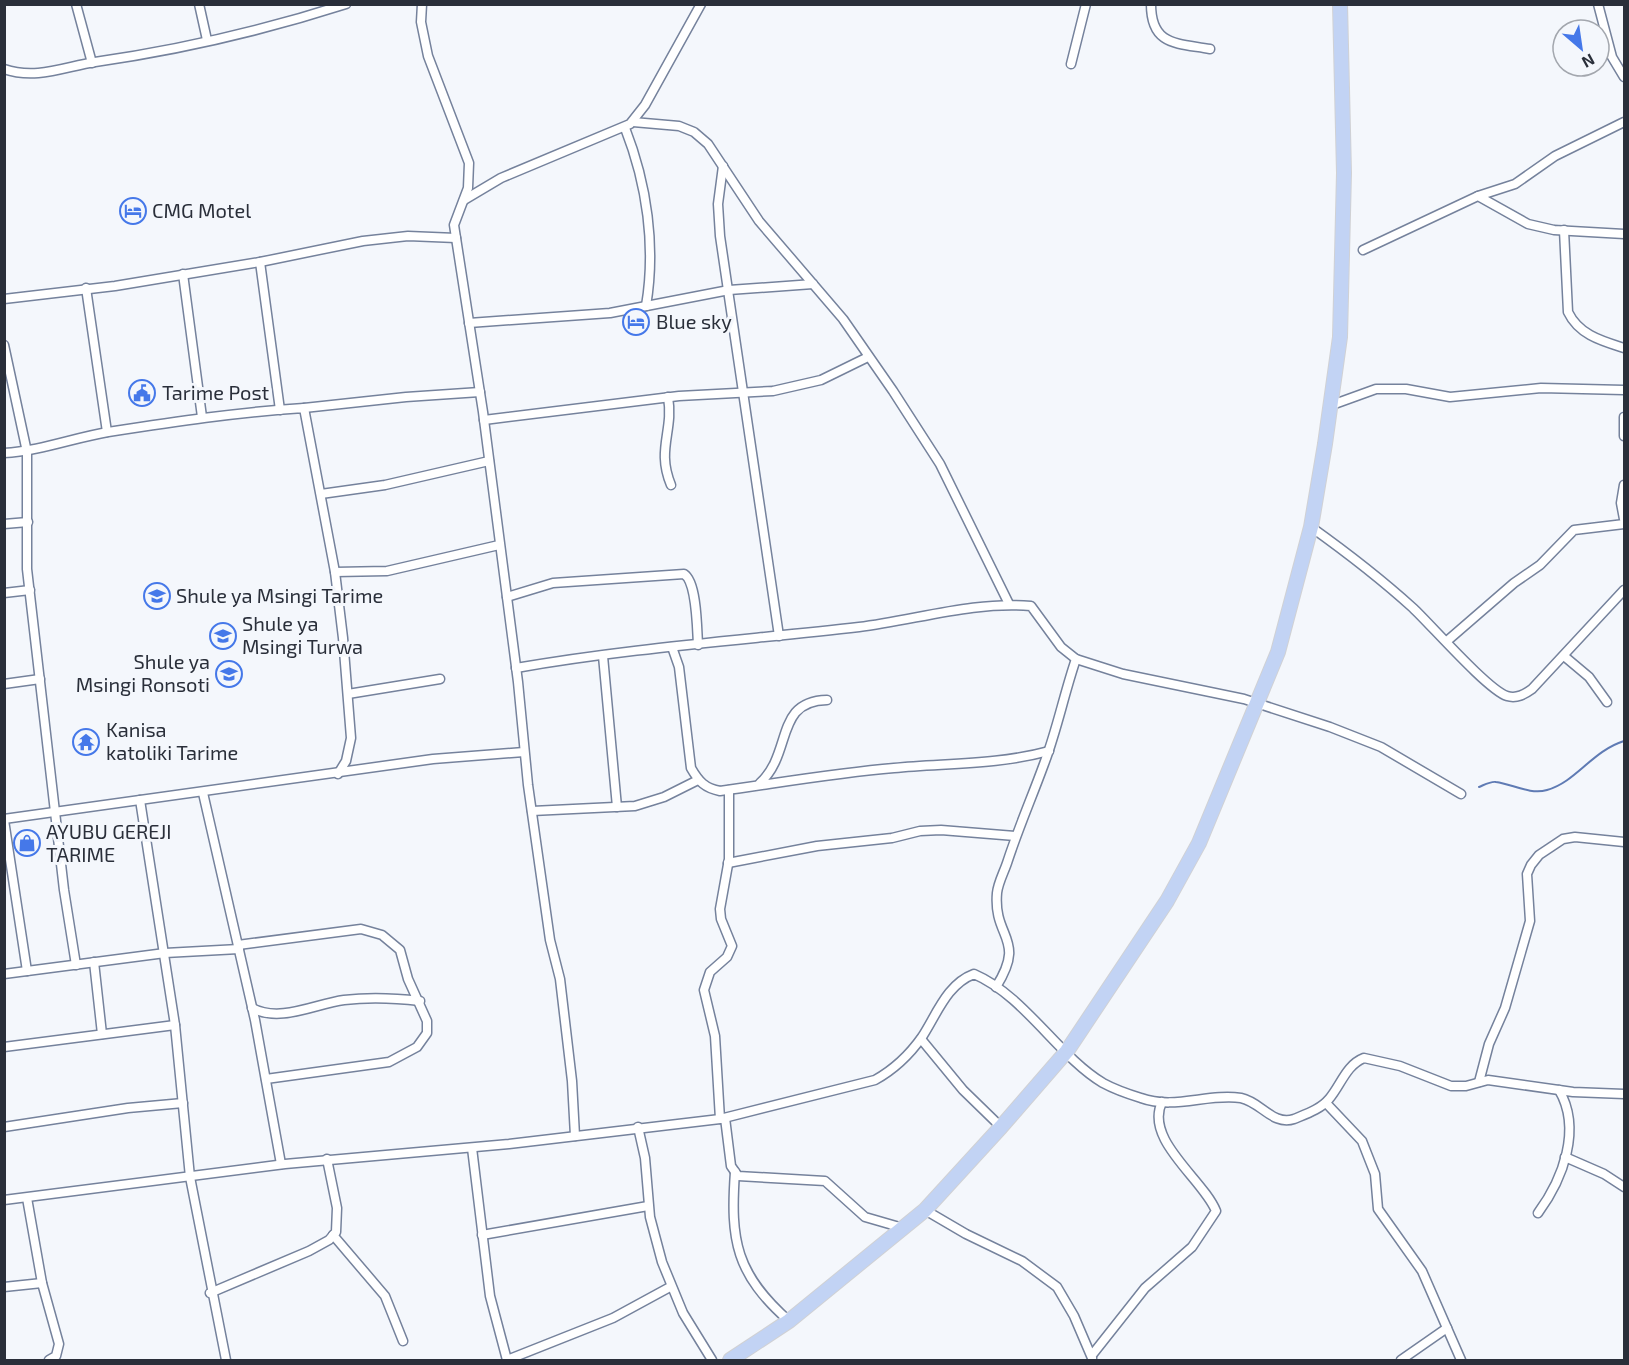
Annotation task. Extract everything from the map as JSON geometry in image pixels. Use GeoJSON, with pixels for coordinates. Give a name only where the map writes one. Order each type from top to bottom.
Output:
{"type":"FeatureCollection","features":[{"type":"Feature","properties":{"kind":"highway"},"geometry":{"type":"LineString","coordinates":[[730,1360],[789,1321],[925,1210],[1001,1127],[1067,1051],[1167,901],[1199,843],[1278,652],[1311,527],[1325,444],[1340,326],[1344,173],[1340,4]]}},
{"type":"Feature","properties":{"kind":"street"},"geometry":{"type":"LineString","coordinates":[[76,4],[92,63]]}},
{"type":"Feature","properties":{"kind":"street"},"geometry":{"type":"LineString","coordinates":[[199,4],[207,40]]}},
{"type":"Feature","properties":{"kind":"street"},"geometry":{"type":"LineString","coordinates":[[4,69],[19,74],[40,73],[142,55],[346,4]]}},
{"type":"Feature","properties":{"kind":"street"},"geometry":{"type":"LineString","coordinates":[[422,4],[421,22],[428,56],[469,163],[468,188],[454,225],[484,420],[516,668],[524,752],[550,940],[560,979],[572,1081],[574,1136]]}},
{"type":"Feature","properties":{"kind":"street"},"geometry":{"type":"LineString","coordinates":[[629,125],[645,105],[701,4]]}},
{"type":"Feature","properties":{"kind":"street"},"geometry":{"type":"LineString","coordinates":[[1071,64],[1086,4]]}},
{"type":"Feature","properties":{"kind":"street"},"geometry":{"type":"LineString","coordinates":[[1151,4],[1154,28],[1159,35],[1172,41],[1210,49]]}},
{"type":"Feature","properties":{"kind":"street"},"geometry":{"type":"LineString","coordinates":[[1598,4],[1612,57],[1624,77]]}},
{"type":"Feature","properties":{"kind":"street"},"geometry":{"type":"LineString","coordinates":[[1363,250],[1478,196],[1515,184],[1555,156],[1624,122]]}},
{"type":"Feature","properties":{"kind":"street"},"geometry":{"type":"LineString","coordinates":[[463,200],[501,178],[629,125],[679,126],[694,132],[708,144],[759,220],[843,319],[940,464],[1009,604]]}},
{"type":"Feature","properties":{"kind":"street"},"geometry":{"type":"LineString","coordinates":[[629,125],[650,232],[651,277],[646,306]]}},
{"type":"Feature","properties":{"kind":"street"},"geometry":{"type":"LineString","coordinates":[[723,166],[717,204],[744,391],[756,494],[779,636]]}},
{"type":"Feature","properties":{"kind":"street"},"geometry":{"type":"LineString","coordinates":[[1478,196],[1528,224],[1564,230],[1624,234]]}},
{"type":"Feature","properties":{"kind":"street"},"geometry":{"type":"LineString","coordinates":[[1564,230],[1568,312],[1571,319],[1586,334],[1624,348]]}},
{"type":"Feature","properties":{"kind":"street"},"geometry":{"type":"LineString","coordinates":[[4,299],[115,286],[260,262],[363,241],[408,236],[456,238]]}},
{"type":"Feature","properties":{"kind":"street"},"geometry":{"type":"LineString","coordinates":[[260,262],[280,410]]}},
{"type":"Feature","properties":{"kind":"street"},"geometry":{"type":"LineString","coordinates":[[183,274],[202,417]]}},
{"type":"Feature","properties":{"kind":"street"},"geometry":{"type":"LineString","coordinates":[[469,324],[610,313],[729,290],[813,284]]}},
{"type":"Feature","properties":{"kind":"street"},"geometry":{"type":"LineString","coordinates":[[86,288],[106,432]]}},
{"type":"Feature","properties":{"kind":"street"},"geometry":{"type":"LineString","coordinates":[[4,345],[27,452],[30,590],[64,890],[76,965]]}},
{"type":"Feature","properties":{"kind":"street"},"geometry":{"type":"LineString","coordinates":[[484,420],[668,398],[744,391],[773,391],[804,385],[838,373],[868,357]]}},
{"type":"Feature","properties":{"kind":"street"},"geometry":{"type":"LineString","coordinates":[[1329,406],[1376,389],[1406,389],[1450,397],[1540,388],[1624,390]]}},
{"type":"Feature","properties":{"kind":"street"},"geometry":{"type":"LineString","coordinates":[[4,453],[27,452],[106,432],[202,417],[480,392]]}},
{"type":"Feature","properties":{"kind":"street"},"geometry":{"type":"LineString","coordinates":[[668,398],[671,414],[663,453],[671,484]]}},
{"type":"Feature","properties":{"kind":"street"},"geometry":{"type":"LineString","coordinates":[[304,408],[335,572],[348,694],[351,738],[346,761],[338,774]]}},
{"type":"Feature","properties":{"kind":"street"},"geometry":{"type":"LineString","coordinates":[[1624,417],[1624,436]]}},
{"type":"Feature","properties":{"kind":"street"},"geometry":{"type":"LineString","coordinates":[[321,494],[386,485],[489,461]]}},
{"type":"Feature","properties":{"kind":"street"},"geometry":{"type":"LineString","coordinates":[[1447,642],[1514,583],[1540,565],[1574,530],[1624,521],[1621,503],[1624,485]]}},
{"type":"Feature","properties":{"kind":"street"},"geometry":{"type":"LineString","coordinates":[[4,524],[28,522]]}},
{"type":"Feature","properties":{"kind":"street"},"geometry":{"type":"LineString","coordinates":[[1311,527],[1411,606],[1498,692],[1508,697],[1523,695],[1532,688],[1624,590]]}},
{"type":"Feature","properties":{"kind":"street"},"geometry":{"type":"LineString","coordinates":[[335,572],[387,571],[499,544]]}},
{"type":"Feature","properties":{"kind":"street"},"geometry":{"type":"LineString","coordinates":[[507,597],[553,583],[684,574],[689,577],[692,586],[698,645]]}},
{"type":"Feature","properties":{"kind":"street"},"geometry":{"type":"LineString","coordinates":[[4,593],[30,590]]}},
{"type":"Feature","properties":{"kind":"street"},"geometry":{"type":"LineString","coordinates":[[516,668],[672,647],[779,636],[1009,604],[1031,606],[1061,647],[1076,659],[1123,674],[1227,695],[1366,740],[1461,794]]}},
{"type":"Feature","properties":{"kind":"street"},"geometry":{"type":"LineString","coordinates":[[672,647],[682,688],[688,754],[698,780],[707,788],[729,790],[759,784],[883,769],[1007,761],[1049,751]]}},
{"type":"Feature","properties":{"kind":"street"},"geometry":{"type":"LineString","coordinates":[[603,656],[616,807]]}},
{"type":"Feature","properties":{"kind":"street"},"geometry":{"type":"LineString","coordinates":[[1564,656],[1589,676],[1607,702]]}},
{"type":"Feature","properties":{"kind":"street"},"geometry":{"type":"LineString","coordinates":[[996,987],[1011,955],[1011,945],[998,919],[997,891],[1015,836],[1049,751],[1076,659]]}},
{"type":"Feature","properties":{"kind":"street"},"geometry":{"type":"LineString","coordinates":[[4,684],[40,679]]}},
{"type":"Feature","properties":{"kind":"street"},"geometry":{"type":"LineString","coordinates":[[348,694],[440,679]]}},
{"type":"Feature","properties":{"kind":"street"},"geometry":{"type":"LineString","coordinates":[[759,784],[773,770],[794,713],[801,704],[826,700]]}},
{"type":"Feature","properties":{"kind":"street"},"geometry":{"type":"LineString","coordinates":[[27,972],[4,819],[472,754],[524,752]]}},
{"type":"Feature","properties":{"kind":"street"},"geometry":{"type":"LineString","coordinates":[[532,811],[635,806],[664,797],[698,780]]}},
{"type":"Feature","properties":{"kind":"street"},"geometry":{"type":"LineString","coordinates":[[729,790],[728,863],[721,918],[732,946],[727,957],[710,972],[704,990],[715,1036],[722,1119],[731,1166],[735,1172],[744,1177],[825,1181],[832,1184],[865,1216],[903,1228]]}},
{"type":"Feature","properties":{"kind":"street"},"geometry":{"type":"LineString","coordinates":[[203,793],[252,1008],[281,1164]]}},
{"type":"Feature","properties":{"kind":"street"},"geometry":{"type":"LineString","coordinates":[[140,800],[175,1025],[190,1177],[210,1293],[225,1360]]}},
{"type":"Feature","properties":{"kind":"street"},"geometry":{"type":"LineString","coordinates":[[728,863],[817,846],[892,838],[920,831],[941,830],[1015,836]]}},
{"type":"Feature","properties":{"kind":"street"},"geometry":{"type":"LineString","coordinates":[[1479,1082],[1489,1044],[1505,1008],[1530,921],[1527,874],[1531,865],[1539,855],[1563,839],[1575,837],[1624,842]]}},
{"type":"Feature","properties":{"kind":"street"},"geometry":{"type":"LineString","coordinates":[[4,974],[165,953],[238,947],[361,929],[382,935],[400,950],[408,979],[428,1021],[427,1033],[417,1047],[406,1055],[389,1062],[266,1079]]}},
{"type":"Feature","properties":{"kind":"street"},"geometry":{"type":"LineString","coordinates":[[94,962],[102,1034]]}},
{"type":"Feature","properties":{"kind":"street"},"geometry":{"type":"LineString","coordinates":[[4,1200],[281,1164],[472,1148],[722,1119],[875,1080],[890,1072],[921,1039],[947,995],[965,977],[974,974],[996,987],[1102,1082],[1144,1099],[1162,1102],[1241,1098],[1258,1105],[1277,1119],[1285,1121],[1326,1103],[1351,1066],[1364,1058],[1400,1066],[1451,1086],[1500,1081],[1559,1090],[1624,1094]]}},
{"type":"Feature","properties":{"kind":"street"},"geometry":{"type":"LineString","coordinates":[[252,1008],[271,1014],[344,1000],[384,997],[420,1001]]}},
{"type":"Feature","properties":{"kind":"street"},"geometry":{"type":"LineString","coordinates":[[4,1047],[175,1025]]}},
{"type":"Feature","properties":{"kind":"street"},"geometry":{"type":"LineString","coordinates":[[921,1039],[963,1090],[1001,1127]]}},
{"type":"Feature","properties":{"kind":"street"},"geometry":{"type":"LineString","coordinates":[[1538,1213],[1559,1177],[1565,1157],[1569,1109],[1559,1090]]}},
{"type":"Feature","properties":{"kind":"street"},"geometry":{"type":"LineString","coordinates":[[925,1210],[966,1234],[1023,1260],[1057,1287],[1074,1316],[1092,1358],[1145,1288],[1192,1247],[1216,1211],[1211,1199],[1177,1159],[1167,1142],[1159,1125],[1157,1112],[1162,1102]]}},
{"type":"Feature","properties":{"kind":"street"},"geometry":{"type":"LineString","coordinates":[[4,1127],[128,1108],[183,1103]]}},
{"type":"Feature","properties":{"kind":"street"},"geometry":{"type":"LineString","coordinates":[[1326,1103],[1362,1141],[1374,1174],[1378,1209],[1413,1256],[1461,1360]]}},
{"type":"Feature","properties":{"kind":"street"},"geometry":{"type":"LineString","coordinates":[[638,1127],[645,1158],[648,1206],[670,1287],[682,1314],[712,1360]]}},
{"type":"Feature","properties":{"kind":"street"},"geometry":{"type":"LineString","coordinates":[[472,1148],[490,1296],[507,1360],[613,1318],[670,1287]]}},
{"type":"Feature","properties":{"kind":"street"},"geometry":{"type":"LineString","coordinates":[[1565,1157],[1605,1174],[1624,1187]]}},
{"type":"Feature","properties":{"kind":"street"},"geometry":{"type":"LineString","coordinates":[[210,1293],[309,1251],[333,1235],[338,1221],[337,1208],[327,1159]]}},
{"type":"Feature","properties":{"kind":"street"},"geometry":{"type":"LineString","coordinates":[[735,1172],[732,1213],[737,1248],[755,1285],[789,1321]]}},
{"type":"Feature","properties":{"kind":"street"},"geometry":{"type":"LineString","coordinates":[[27,1198],[42,1283],[58,1344],[56,1356],[49,1360]]}},
{"type":"Feature","properties":{"kind":"street"},"geometry":{"type":"LineString","coordinates":[[482,1235],[648,1206]]}},
{"type":"Feature","properties":{"kind":"street"},"geometry":{"type":"LineString","coordinates":[[333,1235],[385,1296],[403,1341]]}},
{"type":"Feature","properties":{"kind":"street"},"geometry":{"type":"LineString","coordinates":[[4,1287],[42,1283]]}},
{"type":"Feature","properties":{"kind":"street"},"geometry":{"type":"LineString","coordinates":[[1401,1360],[1447,1328]]}},
{"type":"Feature","properties":{"kind":"waterway"},"geometry":{"type":"LineString","coordinates":[[1479,787],[1494,782],[1534,791],[1547,790],[1567,780],[1603,752],[1624,741]]}},
{"type":"Feature","properties":{"kind":"place","name":"CMG Motel"},"geometry":{"type":"Point","coordinates":[133,211]}},
{"type":"Feature","properties":{"kind":"place","name":"Blue sky"},"geometry":{"type":"Point","coordinates":[636,322]}},
{"type":"Feature","properties":{"kind":"place","name":"Tarime Post"},"geometry":{"type":"Point","coordinates":[142,393]}},
{"type":"Feature","properties":{"kind":"place","name":"Shule ya Msingi Tarime"},"geometry":{"type":"Point","coordinates":[157,596]}},
{"type":"Feature","properties":{"kind":"place","name":"Shule ya Msingi Turwa"},"geometry":{"type":"Point","coordinates":[223,636]}},
{"type":"Feature","properties":{"kind":"place","name":"Shule ya Msingi Ronsoti"},"geometry":{"type":"Point","coordinates":[229,674]}},
{"type":"Feature","properties":{"kind":"place","name":"Kanisa katoliki Tarime"},"geometry":{"type":"Point","coordinates":[86,742]}},
{"type":"Feature","properties":{"kind":"place","name":"AYUBU GEREJI TARIME"},"geometry":{"type":"Point","coordinates":[27,843]}}]}
